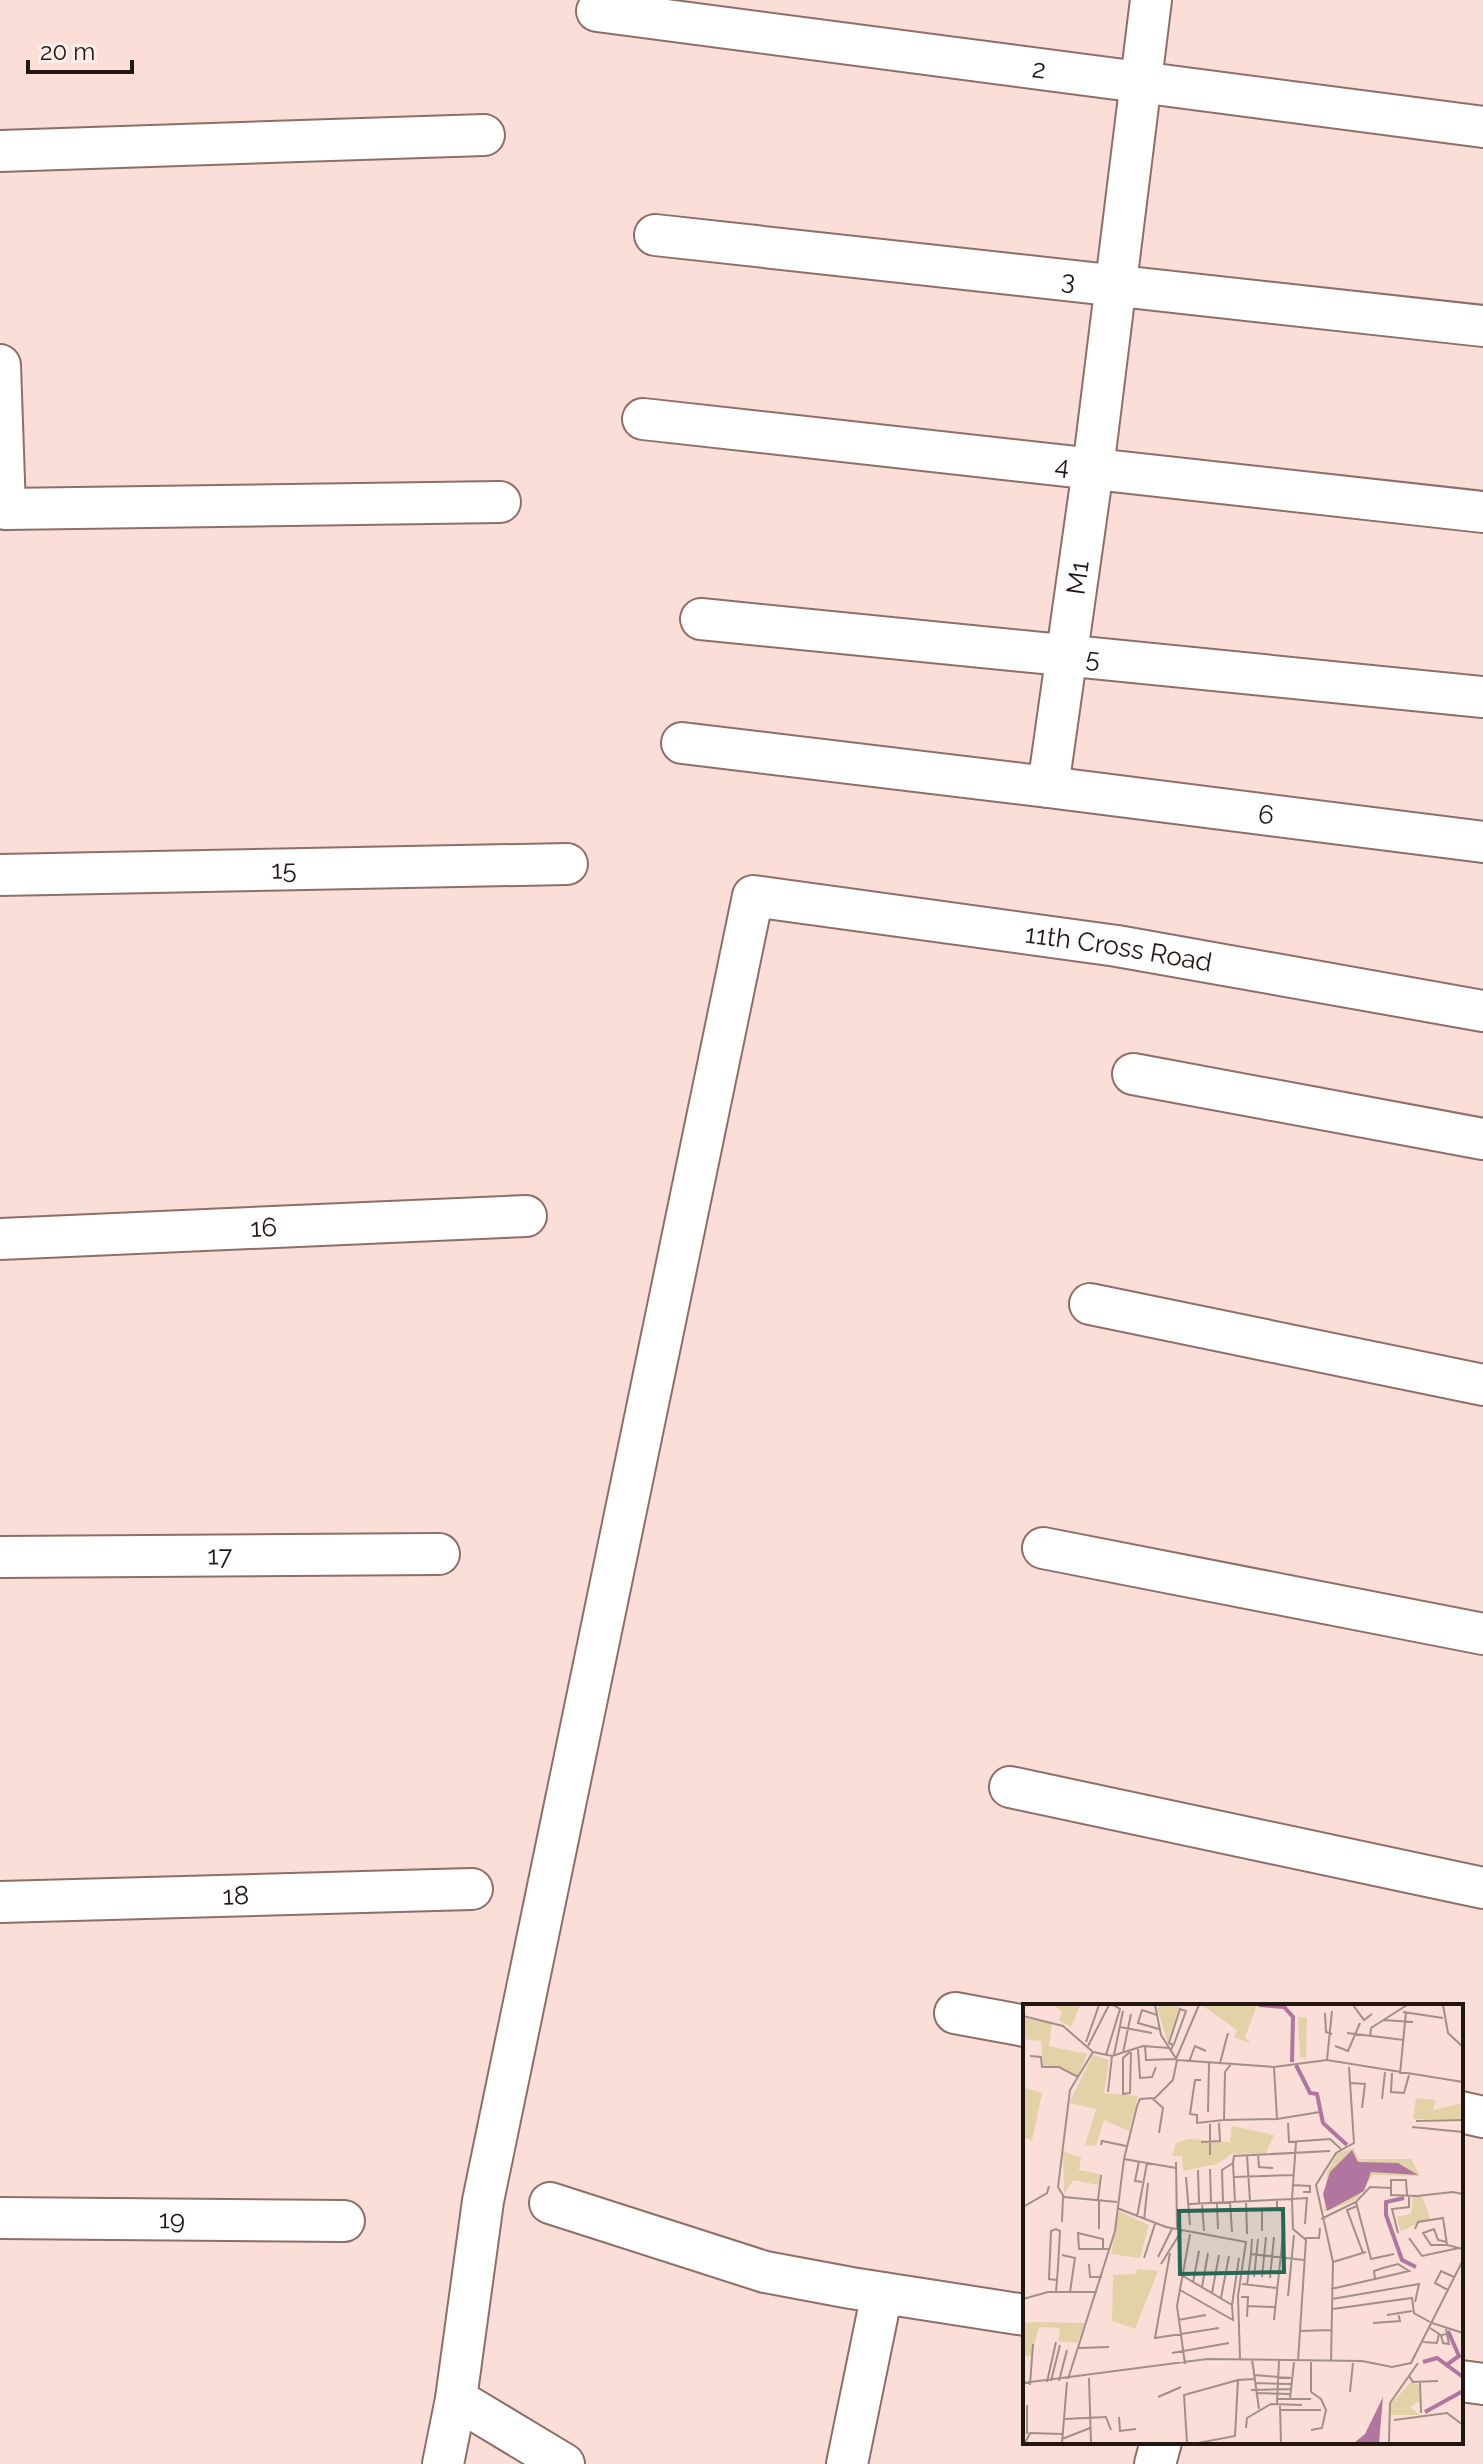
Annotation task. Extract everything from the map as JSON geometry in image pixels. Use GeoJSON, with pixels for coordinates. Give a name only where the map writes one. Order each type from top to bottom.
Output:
{"type":"FeatureCollection","features":[{"type":"Feature","properties":{"kind":"street","name":"M1"},"geometry":{"type":"LineString","coordinates":[[1048,787],[1093,469],[1151,0]]}},
{"type":"Feature","properties":{"kind":"street","name":"2"},"geometry":{"type":"LineString","coordinates":[[597,11],[1483,127]]}},
{"type":"Feature","properties":{"kind":"street"},"geometry":{"type":"LineString","coordinates":[[0,151],[484,135]]}},
{"type":"Feature","properties":{"kind":"street","name":"3"},"geometry":{"type":"LineString","coordinates":[[655,235],[1483,326]]}},
{"type":"Feature","properties":{"kind":"street"},"geometry":{"type":"LineString","coordinates":[[0,365],[5,509],[500,502]]}},
{"type":"Feature","properties":{"kind":"street","name":"4"},"geometry":{"type":"LineString","coordinates":[[643,419],[1483,512]]}},
{"type":"Feature","properties":{"kind":"street","name":"5"},"geometry":{"type":"LineString","coordinates":[[701,619],[1483,697]]}},
{"type":"Feature","properties":{"kind":"street"},"geometry":{"type":"LineString","coordinates":[[682,743],[1048,787]]}},
{"type":"Feature","properties":{"kind":"street","name":"6"},"geometry":{"type":"LineString","coordinates":[[1048,787],[1483,842]]}},
{"type":"Feature","properties":{"kind":"street","name":"15"},"geometry":{"type":"LineString","coordinates":[[0,875],[567,864]]}},
{"type":"Feature","properties":{"kind":"street","name":"11th Cross Road"},"geometry":{"type":"LineString","coordinates":[[456,2399],[483,2201],[753,896],[1117,946],[1483,1011]]}},
{"type":"Feature","properties":{"kind":"street"},"geometry":{"type":"LineString","coordinates":[[1133,1074],[1483,1139]]}},
{"type":"Feature","properties":{"kind":"street","name":"16"},"geometry":{"type":"LineString","coordinates":[[0,1239],[526,1216]]}},
{"type":"Feature","properties":{"kind":"street"},"geometry":{"type":"LineString","coordinates":[[1090,1304],[1483,1385]]}},
{"type":"Feature","properties":{"kind":"street"},"geometry":{"type":"LineString","coordinates":[[1043,1548],[1483,1634]]}},
{"type":"Feature","properties":{"kind":"street","name":"17"},"geometry":{"type":"LineString","coordinates":[[0,1557],[439,1554]]}},
{"type":"Feature","properties":{"kind":"street"},"geometry":{"type":"LineString","coordinates":[[1010,1787],[1483,1888]]}},
{"type":"Feature","properties":{"kind":"street","name":"18"},"geometry":{"type":"LineString","coordinates":[[0,1902],[472,1889]]}},
{"type":"Feature","properties":{"kind":"street"},"geometry":{"type":"LineString","coordinates":[[955,2013],[1023,2026]]}},
{"type":"Feature","properties":{"kind":"street"},"geometry":{"type":"LineString","coordinates":[[1463,2112],[1483,2117]]}},
{"type":"Feature","properties":{"kind":"street"},"geometry":{"type":"LineString","coordinates":[[550,2203],[765,2272],[1023,2315]]}},
{"type":"Feature","properties":{"kind":"street","name":"19"},"geometry":{"type":"LineString","coordinates":[[0,2218],[344,2221]]}},
{"type":"Feature","properties":{"kind":"street"},"geometry":{"type":"LineString","coordinates":[[847,2464],[882,2293]]}},
{"type":"Feature","properties":{"kind":"street"},"geometry":{"type":"LineString","coordinates":[[1463,2381],[1483,2384]]}},
{"type":"Feature","properties":{"kind":"street"},"geometry":{"type":"LineString","coordinates":[[443,2464],[456,2399],[564,2464]]}},
{"type":"Feature","properties":{"kind":"street"},"geometry":{"type":"LineString","coordinates":[[1155,2464],[1160,2444]]}}]}
